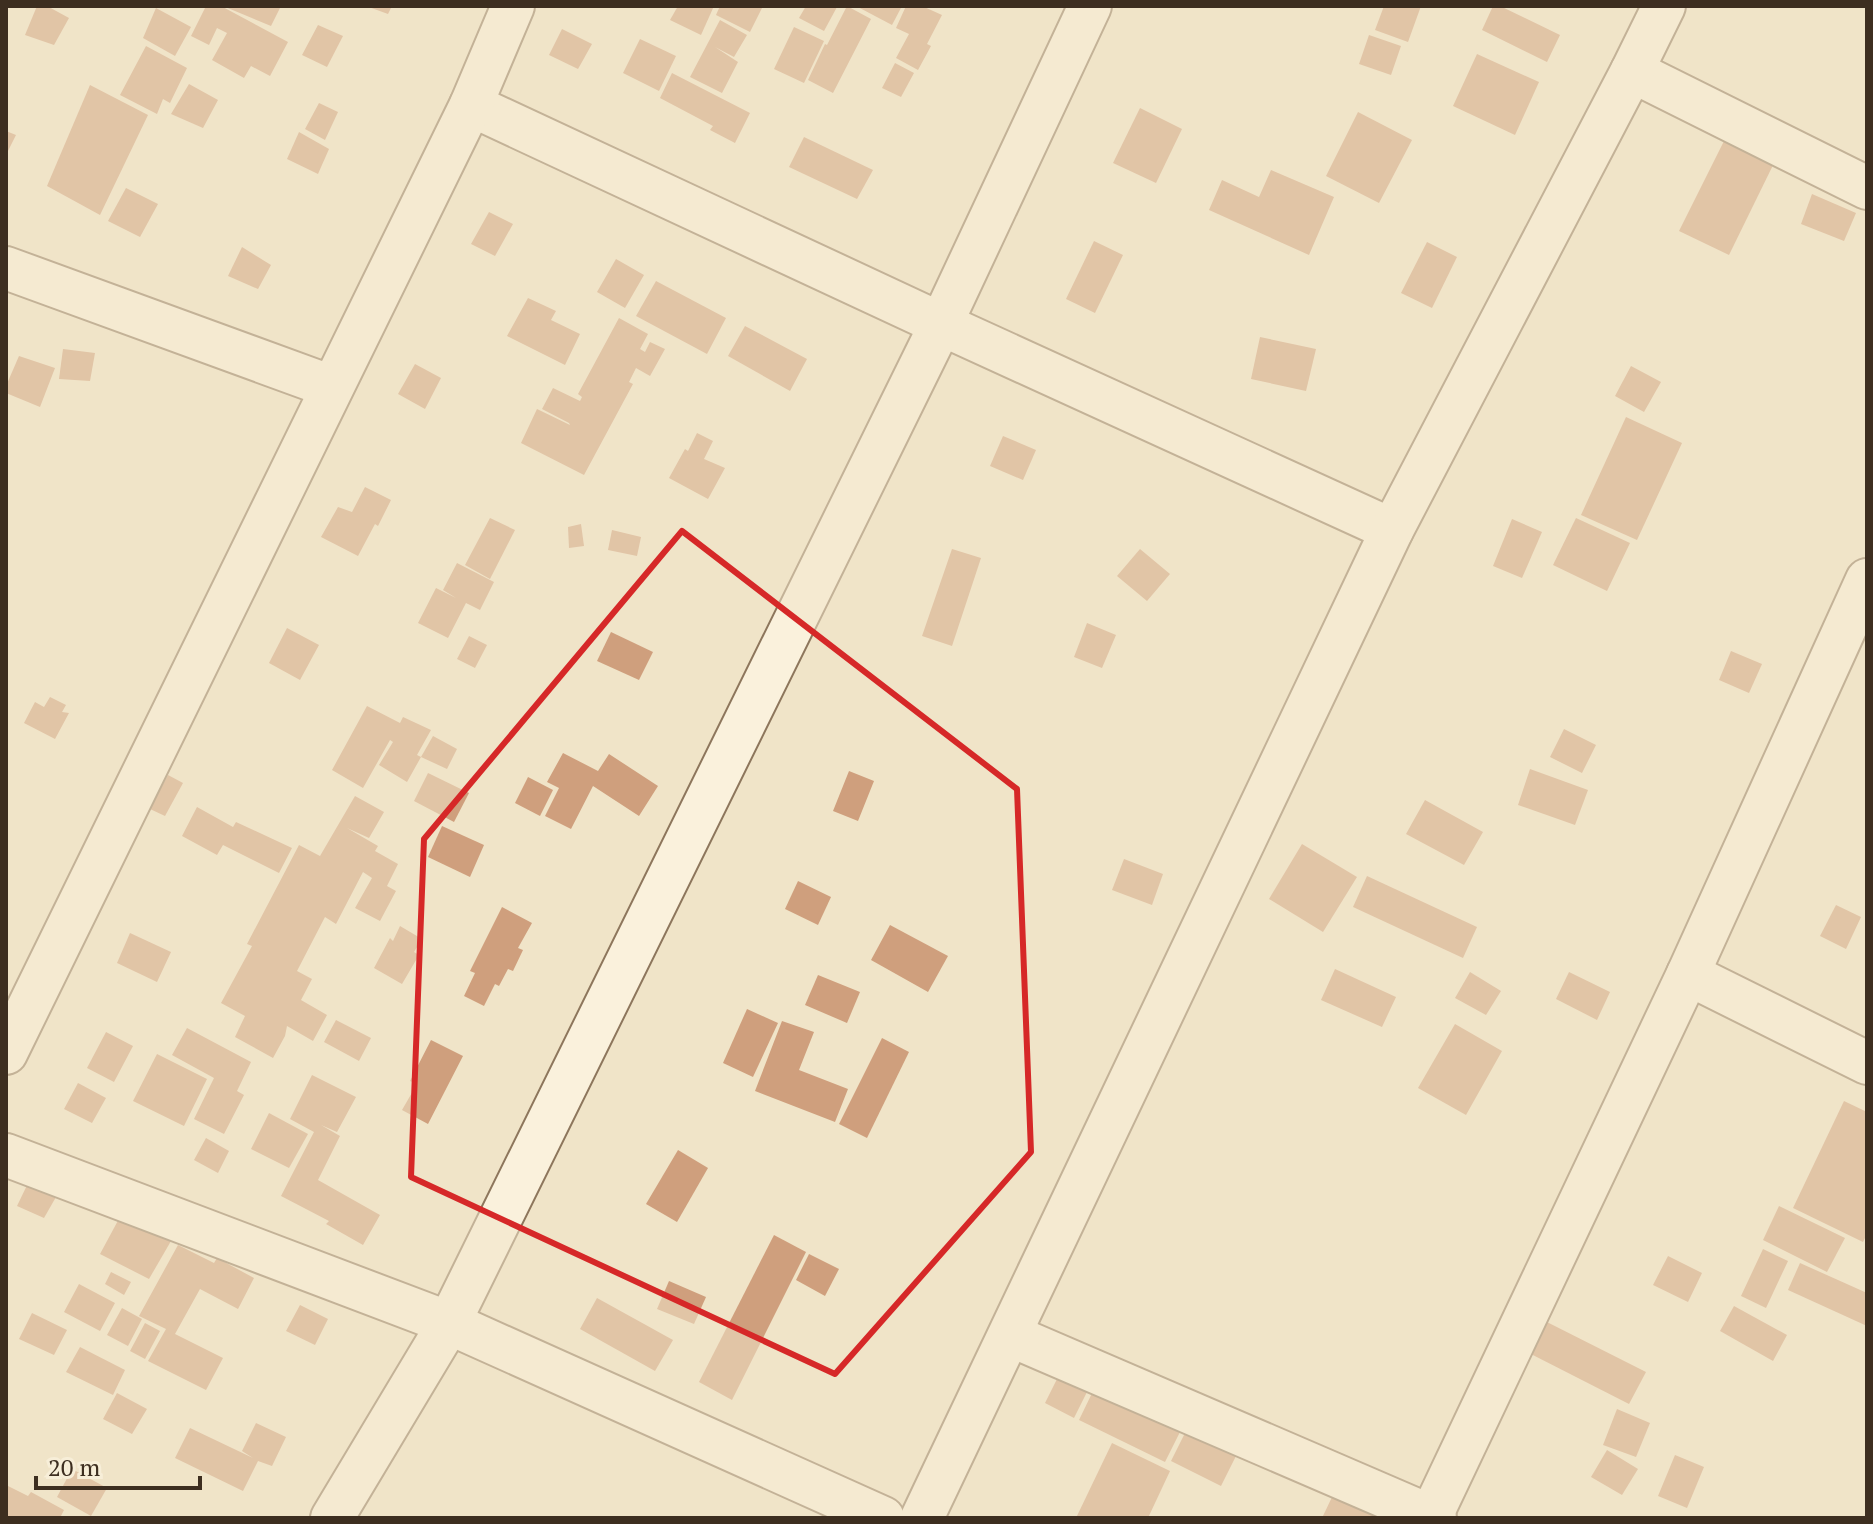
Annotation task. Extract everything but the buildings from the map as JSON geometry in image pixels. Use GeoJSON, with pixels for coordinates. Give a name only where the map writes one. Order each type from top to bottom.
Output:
{"type":"FeatureCollection","features":[{"type":"Feature","properties":{"kind":"street"},"geometry":{"type":"LineString","coordinates":[[6,1053],[471,105],[513,6]]}},
{"type":"Feature","properties":{"kind":"street"},"geometry":{"type":"LineString","coordinates":[[332,1518],[449,1323],[941,324],[1090,6]]}},
{"type":"Feature","properties":{"kind":"street"},"geometry":{"type":"LineString","coordinates":[[922,1518],[1392,530],[1664,6]]}},
{"type":"Feature","properties":{"kind":"street"},"geometry":{"type":"LineString","coordinates":[[1632,71],[1867,188]]}},
{"type":"Feature","properties":{"kind":"street"},"geometry":{"type":"LineString","coordinates":[[471,105],[1392,530]]}},
{"type":"Feature","properties":{"kind":"street"},"geometry":{"type":"LineString","coordinates":[[6,268],[332,387]]}},
{"type":"Feature","properties":{"kind":"street"},"geometry":{"type":"LineString","coordinates":[[1010,1335],[1433,1517],[1688,974],[1867,580]]}},
{"type":"Feature","properties":{"kind":"street"},"geometry":{"type":"LineString","coordinates":[[1688,974],[1867,1063]]}},
{"type":"Feature","properties":{"kind":"street"},"geometry":{"type":"LineString","coordinates":[[6,1155],[449,1323],[883,1518]]}},
{"type":"Feature","properties":{"kind":"highlighted area"},"geometry":{"type":"Polygon","coordinates":[[[682,531],[1017,789],[1031,1152],[835,1374],[411,1177],[424,839],[682,531]]]}}]}
